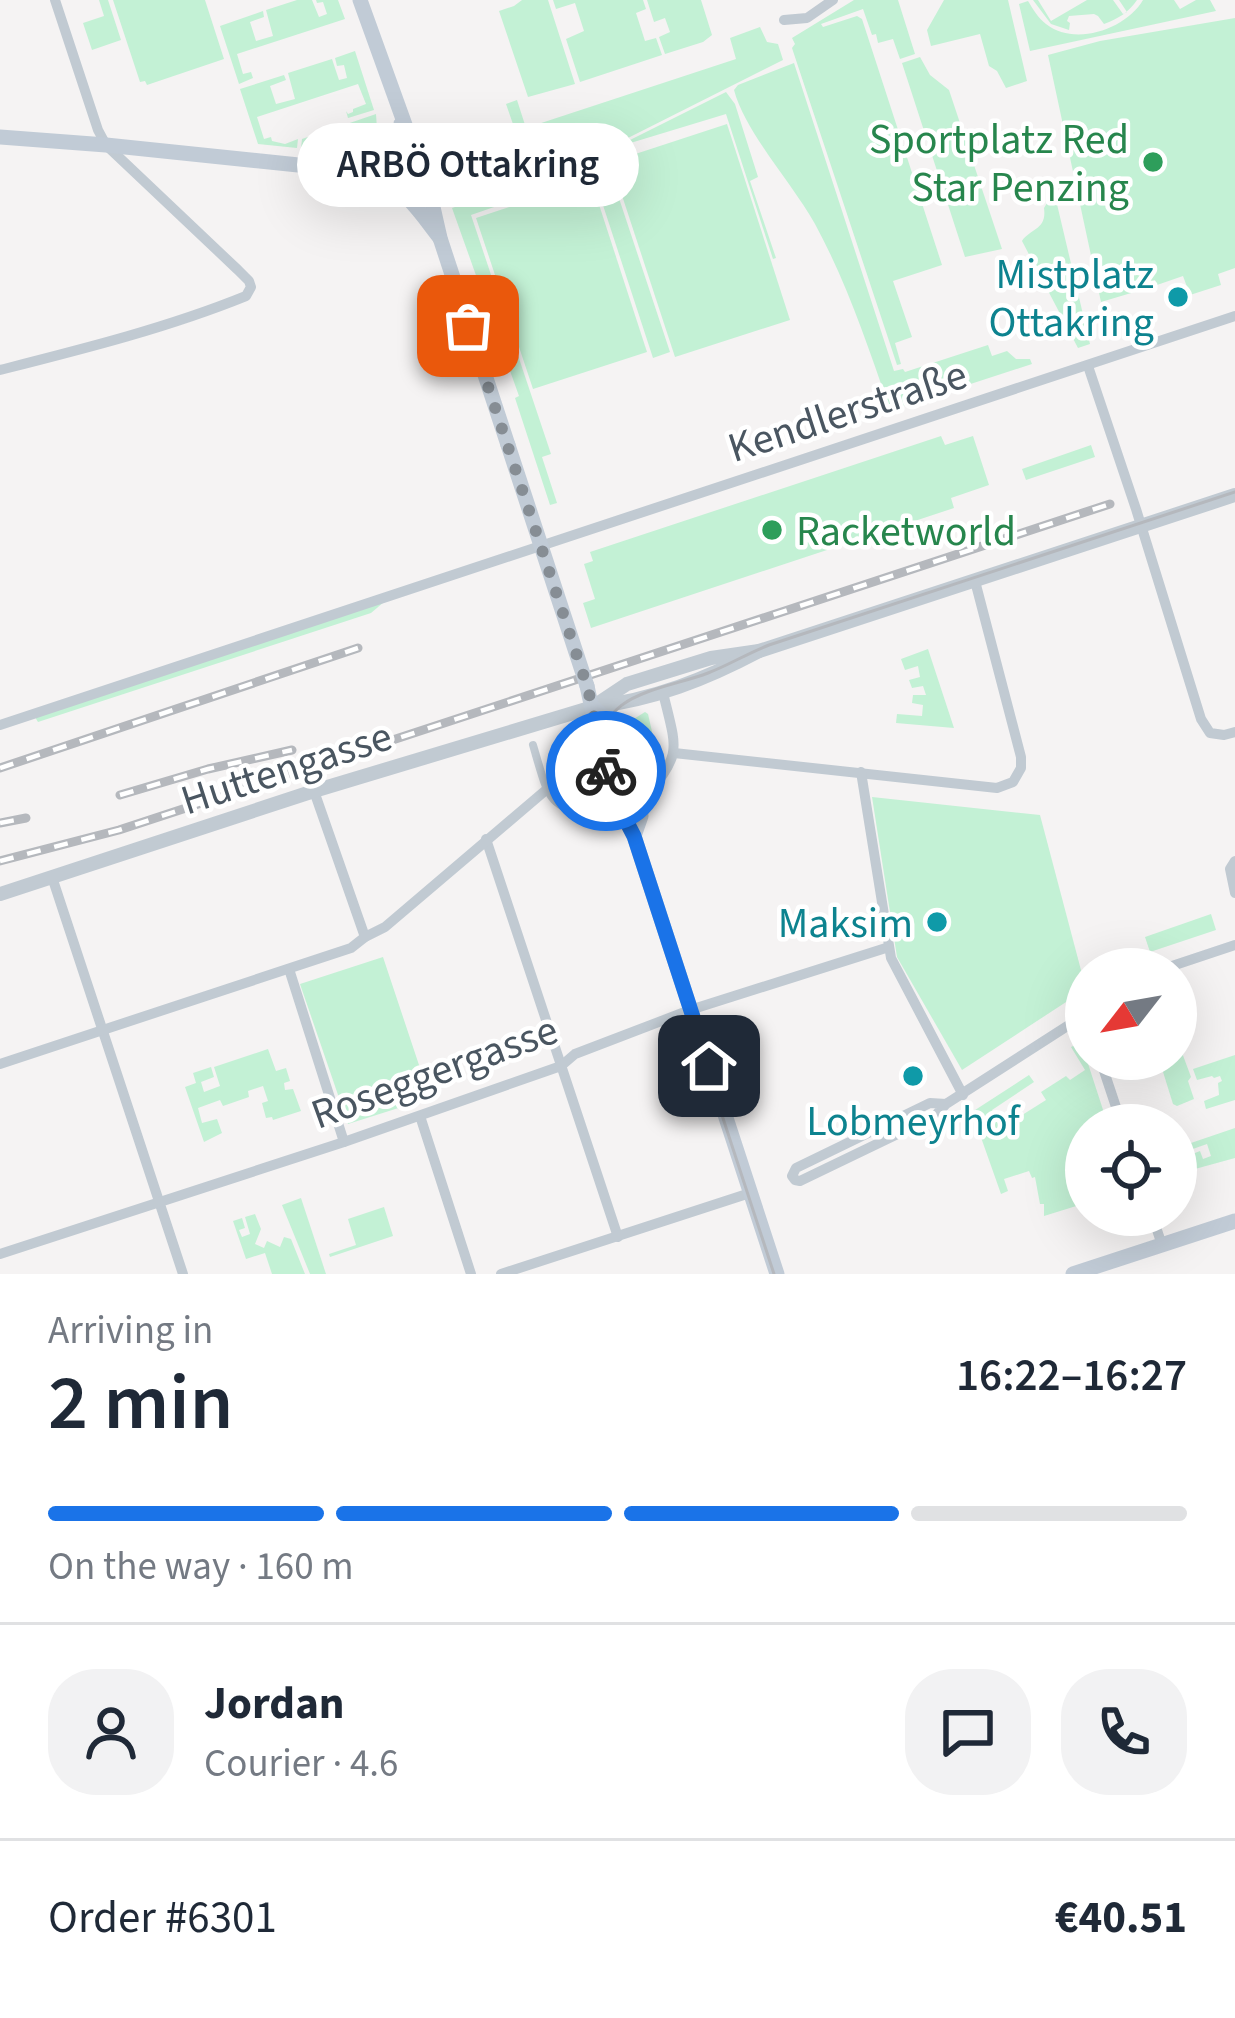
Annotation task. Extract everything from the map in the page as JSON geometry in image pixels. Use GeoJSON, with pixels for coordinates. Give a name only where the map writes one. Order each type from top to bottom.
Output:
{"type":"FeatureCollection","features":[{"type":"Feature","properties":{"kind":"main road"},"geometry":{"type":"LineString","coordinates":[[362,0],[430,194],[440,238],[587,686],[609,779],[634,836],[777,1274]]}},
{"type":"Feature","properties":{"kind":"main road"},"geometry":{"type":"LineString","coordinates":[[356,171],[380,166],[394,155],[402,118]]}},
{"type":"Feature","properties":{"kind":"main road"},"geometry":{"type":"LineString","coordinates":[[0,137],[356,171],[401,190],[440,238]]}},
{"type":"Feature","properties":{"kind":"main road"},"geometry":{"type":"LineString","coordinates":[[592,707],[618,729],[633,770],[641,816],[634,836]]}},
{"type":"Feature","properties":{"kind":"main road"},"geometry":{"type":"LineString","coordinates":[[1073,1274],[1235,1221]]}},
{"type":"Feature","properties":{"kind":"street"},"geometry":{"type":"LineString","coordinates":[[0,370],[225,304],[246,296],[250,287],[106,145],[55,0]]}},
{"type":"Feature","properties":{"kind":"street"},"geometry":{"type":"LineString","coordinates":[[784,20],[806,18],[833,0]]}},
{"type":"Feature","properties":{"kind":"street","name":"Kendlerstraße"},"geometry":{"type":"LineString","coordinates":[[0,725],[1235,316]]}},
{"type":"Feature","properties":{"kind":"street"},"geometry":{"type":"LineString","coordinates":[[1088,366],[1201,719],[1210,734],[1235,731]]}},
{"type":"Feature","properties":{"kind":"street","name":"Huttengasse"},"geometry":{"type":"LineString","coordinates":[[592,707],[627,684],[712,658],[759,651],[1235,495]]}},
{"type":"Feature","properties":{"kind":"street"},"geometry":{"type":"LineString","coordinates":[[674,753],[997,788],[1013,782],[1021,757],[975,581]]}},
{"type":"Feature","properties":{"kind":"street","name":"Huttengasse"},"geometry":{"type":"LineString","coordinates":[[0,894],[314,791],[592,707],[636,702],[716,674],[759,651]]}},
{"type":"Feature","properties":{"kind":"street"},"geometry":{"type":"LineString","coordinates":[[640,805],[668,770],[674,753],[662,693]]}},
{"type":"Feature","properties":{"kind":"street"},"geometry":{"type":"LineString","coordinates":[[0,1064],[347,950],[386,927],[585,757],[598,734]]}},
{"type":"Feature","properties":{"kind":"street"},"geometry":{"type":"LineString","coordinates":[[532,745],[545,790],[556,806],[611,824]]}},
{"type":"Feature","properties":{"kind":"street"},"geometry":{"type":"LineString","coordinates":[[861,772],[891,958],[963,1095]]}},
{"type":"Feature","properties":{"kind":"street"},"geometry":{"type":"LineString","coordinates":[[314,791],[364,937]]}},
{"type":"Feature","properties":{"kind":"street"},"geometry":{"type":"LineString","coordinates":[[486,839],[618,1238]]}},
{"type":"Feature","properties":{"kind":"street"},"geometry":{"type":"LineString","coordinates":[[1234,862],[1230,876],[1235,893]]}},
{"type":"Feature","properties":{"kind":"street"},"geometry":{"type":"LineString","coordinates":[[52,877],[183,1274]]}},
{"type":"Feature","properties":{"kind":"street"},"geometry":{"type":"LineString","coordinates":[[1197,957],[1235,945]]}},
{"type":"Feature","properties":{"kind":"street","name":"Roseggergasse"},"geometry":{"type":"LineString","coordinates":[[0,1253],[420,1116],[562,1066],[575,1054],[691,1010],[889,947]]}},
{"type":"Feature","properties":{"kind":"street"},"geometry":{"type":"LineString","coordinates":[[289,969],[344,1142]]}},
{"type":"Feature","properties":{"kind":"street"},"geometry":{"type":"LineString","coordinates":[[946,1104],[930,1103],[796,1168],[792,1176],[794,1180],[808,1177],[935,1116],[946,1104],[1065,1028]]}},
{"type":"Feature","properties":{"kind":"street"},"geometry":{"type":"LineString","coordinates":[[420,1116],[471,1274]]}},
{"type":"Feature","properties":{"kind":"street"},"geometry":{"type":"LineString","coordinates":[[501,1274],[750,1193]]}},
{"type":"Feature","properties":{"kind":"street"},"geometry":{"type":"LineString","coordinates":[[1159,1236],[1162,1245]]}},
{"type":"Feature","properties":{"kind":"green space"},"geometry":{"type":"Polygon","coordinates":[[[99,0],[108,0],[121,40],[92,50],[83,23],[104,16],[99,0]]]}},
{"type":"Feature","properties":{"kind":"green space"},"geometry":{"type":"Polygon","coordinates":[[[113,0],[205,0],[224,59],[147,85],[140,82],[113,0]]]}},
{"type":"Feature","properties":{"kind":"green space"},"geometry":{"type":"Polygon","coordinates":[[[312,0],[319,17],[327,14],[323,2],[316,0],[338,0],[345,19],[237,54],[243,74],[251,72],[253,78],[239,84],[220,26],[263,11],[264,17],[250,22],[256,41],[273,36],[266,10],[312,0]]]}},
{"type":"Feature","properties":{"kind":"green space"},"geometry":{"type":"Polygon","coordinates":[[[522,0],[548,0],[575,84],[528,97],[499,11],[522,0]]]}},
{"type":"Feature","properties":{"kind":"green space"},"geometry":{"type":"Polygon","coordinates":[[[553,0],[643,0],[646,9],[636,13],[645,41],[656,38],[662,55],[580,82],[566,39],[584,31],[575,3],[556,9],[553,0]]]}},
{"type":"Feature","properties":{"kind":"green space"},"geometry":{"type":"Polygon","coordinates":[[[647,0],[701,0],[712,35],[665,54],[659,37],[670,32],[665,18],[654,22],[647,0]]]}},
{"type":"Feature","properties":{"kind":"green space"},"geometry":{"type":"Polygon","coordinates":[[[854,0],[898,0],[915,54],[900,59],[893,39],[878,43],[876,34],[872,35],[863,9],[821,24],[862,19],[942,265],[893,281],[912,337],[895,343],[901,364],[897,365],[792,48],[792,38],[854,0]]]}},
{"type":"Feature","properties":{"kind":"green space"},"geometry":{"type":"Polygon","coordinates":[[[944,0],[1008,0],[1027,81],[1006,88],[989,66],[980,34],[931,46],[927,30],[944,0]]]}},
{"type":"Feature","properties":{"kind":"green space"},"geometry":{"type":"Polygon","coordinates":[[[1033,0],[1038,0],[1051,21],[1087,0],[1113,0],[1125,13],[1104,24],[1094,14],[1069,16],[1069,30],[1051,24],[1033,0]]]}},
{"type":"Feature","properties":{"kind":"green space"},"geometry":{"type":"Polygon","coordinates":[[[1119,0],[1137,0],[1134,4],[1127,12],[1119,0]]]}},
{"type":"Feature","properties":{"kind":"green space"},"geometry":{"type":"Polygon","coordinates":[[[1143,0],[1174,0],[1180,9],[1196,0],[1210,0],[1216,11],[1030,51],[1019,4],[1028,1],[1043,22],[1058,31],[1085,34],[1125,19],[1143,0]]]}},
{"type":"Feature","properties":{"kind":"green space","name":"Sportplatz Red Star Penzing"},"geometry":{"type":"Polygon","coordinates":[[[1235,18],[1235,268],[1218,274],[1221,285],[1190,295],[1183,276],[1157,285],[1155,280],[1147,283],[1148,288],[1101,302],[1048,55],[1100,41],[1235,18]]]}},
{"type":"Feature","properties":{"kind":"green space"},"geometry":{"type":"Polygon","coordinates":[[[760,27],[767,42],[778,44],[783,60],[620,142],[581,177],[471,215],[551,454],[542,457],[557,503],[550,505],[515,398],[519,396],[452,208],[525,184],[529,173],[541,168],[540,162],[555,156],[550,144],[523,153],[506,104],[517,100],[526,128],[736,59],[730,38],[760,27]]]}},
{"type":"Feature","properties":{"kind":"green space"},"geometry":{"type":"Polygon","coordinates":[[[355,51],[374,110],[348,118],[346,111],[366,104],[358,84],[257,117],[264,139],[285,144],[298,139],[297,148],[258,144],[240,89],[284,75],[286,80],[270,86],[276,104],[295,99],[288,73],[332,59],[339,80],[347,78],[344,65],[337,66],[335,58],[355,51]]]}},
{"type":"Feature","properties":{"kind":"green space"},"geometry":{"type":"Polygon","coordinates":[[[920,57],[930,75],[949,90],[1002,249],[965,257],[902,63],[920,57]]]}},
{"type":"Feature","properties":{"kind":"green space"},"geometry":{"type":"Polygon","coordinates":[[[794,63],[894,371],[905,372],[988,345],[992,356],[1007,351],[1032,364],[897,408],[888,404],[826,246],[748,123],[734,90],[794,63]]]}},
{"type":"Feature","properties":{"kind":"green space"},"geometry":{"type":"Polygon","coordinates":[[[726,92],[735,104],[758,177],[750,181],[773,259],[726,114],[614,148],[726,92]]]}},
{"type":"Feature","properties":{"kind":"green space"},"geometry":{"type":"Polygon","coordinates":[[[376,114],[384,141],[383,150],[375,155],[301,148],[302,139],[334,128],[330,133],[333,143],[347,138],[338,127],[376,114]]]}},
{"type":"Feature","properties":{"kind":"green space"},"geometry":{"type":"Polygon","coordinates":[[[727,124],[790,320],[675,357],[611,162],[727,124]]]}},
{"type":"Feature","properties":{"kind":"green space"},"geometry":{"type":"Polygon","coordinates":[[[605,156],[670,352],[653,358],[599,193],[608,189],[600,164],[605,156]]]}},
{"type":"Feature","properties":{"kind":"green space"},"geometry":{"type":"Polygon","coordinates":[[[591,180],[647,352],[533,389],[476,218],[591,180]]]}},
{"type":"Feature","properties":{"kind":"green space"},"geometry":{"type":"Polygon","coordinates":[[[1056,200],[1090,344],[1078,348],[1022,241],[1041,225],[1047,203],[1056,200]]]}},
{"type":"Feature","properties":{"kind":"green space","name":"Racketworld"},"geometry":{"type":"Polygon","coordinates":[[[941,436],[945,445],[973,436],[989,485],[951,498],[954,508],[591,628],[583,603],[595,599],[584,564],[593,561],[590,552],[941,436]]]}},
{"type":"Feature","properties":{"kind":"green space"},"geometry":{"type":"Polygon","coordinates":[[[1091,445],[1095,457],[1026,480],[1022,469],[1091,445]]]}},
{"type":"Feature","properties":{"kind":"green space"},"geometry":{"type":"Polygon","coordinates":[[[384,602],[371,613],[38,722],[35,717],[384,602]]]}},
{"type":"Feature","properties":{"kind":"green space"},"geometry":{"type":"Polygon","coordinates":[[[928,649],[954,728],[896,723],[897,714],[922,716],[923,705],[912,703],[913,695],[926,695],[923,686],[912,688],[909,680],[920,677],[918,666],[905,670],[901,659],[928,649]]]}},
{"type":"Feature","properties":{"kind":"green space"},"geometry":{"type":"Polygon","coordinates":[[[645,712],[656,749],[655,764],[648,767],[629,722],[645,712]]]}},
{"type":"Feature","properties":{"kind":"green space"},"geometry":{"type":"Polygon","coordinates":[[[872,797],[1040,815],[1075,948],[1065,948],[1065,1003],[962,1070],[897,957],[872,797]]]}},
{"type":"Feature","properties":{"kind":"green space"},"geometry":{"type":"Polygon","coordinates":[[[1211,914],[1216,930],[1162,948],[1149,948],[1145,937],[1211,914]]]}},
{"type":"Feature","properties":{"kind":"green space"},"geometry":{"type":"Polygon","coordinates":[[[383,957],[430,1098],[348,1124],[300,984],[383,957]]]}},
{"type":"Feature","properties":{"kind":"green space"},"geometry":{"type":"Polygon","coordinates":[[[268,1049],[276,1071],[286,1068],[290,1081],[284,1083],[285,1090],[293,1089],[301,1111],[266,1118],[263,1086],[223,1106],[220,1100],[198,1108],[202,1123],[217,1119],[222,1133],[204,1142],[185,1087],[196,1083],[193,1073],[211,1067],[214,1077],[201,1082],[204,1092],[220,1086],[214,1067],[268,1049]]]}},
{"type":"Feature","properties":{"kind":"green space"},"geometry":{"type":"Polygon","coordinates":[[[1235,1055],[1235,1100],[1206,1109],[1204,1101],[1219,1095],[1222,1081],[1220,1076],[1197,1080],[1197,1068],[1235,1055]]]}},
{"type":"Feature","properties":{"kind":"green space"},"geometry":{"type":"Polygon","coordinates":[[[1029,1075],[1034,1082],[992,1110],[1006,1130],[1046,1100],[1041,1092],[1065,1077],[1093,1080],[1101,1104],[1065,1104],[1065,1210],[1044,1216],[1035,1177],[1029,1171],[1004,1179],[1008,1191],[1001,1194],[972,1112],[1029,1075]]]}},
{"type":"Feature","properties":{"kind":"green space"},"geometry":{"type":"Polygon","coordinates":[[[1166,1080],[1189,1080],[1194,1099],[1173,1104],[1166,1080]]]}},
{"type":"Feature","properties":{"kind":"green space"},"geometry":{"type":"Polygon","coordinates":[[[1235,1128],[1235,1158],[1197,1168],[1197,1152],[1203,1159],[1211,1156],[1207,1144],[1197,1148],[1197,1141],[1235,1128]]]}},
{"type":"Feature","properties":{"kind":"green space"},"geometry":{"type":"Polygon","coordinates":[[[301,1198],[326,1274],[310,1274],[282,1205],[301,1198]]]}},
{"type":"Feature","properties":{"kind":"green space"},"geometry":{"type":"Polygon","coordinates":[[[384,1207],[393,1236],[330,1257],[356,1245],[348,1219],[384,1207]]]}},
{"type":"Feature","properties":{"kind":"green space"},"geometry":{"type":"Polygon","coordinates":[[[255,1214],[261,1229],[255,1244],[264,1248],[267,1241],[280,1247],[284,1237],[291,1239],[305,1274],[272,1274],[265,1253],[246,1259],[233,1221],[242,1218],[242,1237],[250,1234],[245,1217],[255,1214]]]}},
{"type":"Feature","properties":{"kind":"tram line"},"geometry":{"type":"LineString","coordinates":[[774,1274],[605,758],[603,736],[609,720],[634,697],[708,673],[769,645],[1235,492]]}},
{"type":"Feature","properties":{"kind":"railway"},"geometry":{"type":"LineString","coordinates":[[0,861],[119,830],[1110,504]]}},
{"type":"Feature","properties":{"kind":"railway"},"geometry":{"type":"LineString","coordinates":[[0,768],[358,648]]}},
{"type":"Feature","properties":{"kind":"railway"},"geometry":{"type":"LineString","coordinates":[[120,795],[292,750]]}},
{"type":"Feature","properties":{"kind":"railway"},"geometry":{"type":"LineString","coordinates":[[0,823],[26,818]]}},
{"type":"Feature","properties":{"kind":"way so far"},"geometry":{"type":"LineString","coordinates":[[468,326],[588,689],[606,771]]}},
{"type":"Feature","properties":{"kind":"place","name":"Sportplatz Red Star Penzing"},"geometry":{"type":"Point","coordinates":[1153,162]}},
{"type":"Feature","properties":{"kind":"place","name":"Mistplatz Ottakring"},"geometry":{"type":"Point","coordinates":[1178,297]}},
{"type":"Feature","properties":{"kind":"place","name":"ARBÖ Ottakring"},"geometry":{"type":"Point","coordinates":[468,326]}},
{"type":"Feature","properties":{"kind":"place","name":"Racketworld"},"geometry":{"type":"Point","coordinates":[772,530]}},
{"type":"Feature","properties":{"kind":"place","name":"Maksim"},"geometry":{"type":"Point","coordinates":[937,922]}},
{"type":"Feature","properties":{"kind":"place","name":"Lobmeyrhof"},"geometry":{"type":"Point","coordinates":[913,1076]}},
{"type":"Feature","properties":{"kind":"route"},"geometry":{"type":"LineString","coordinates":[[606,771],[634,836],[709,1066]]}}]}
